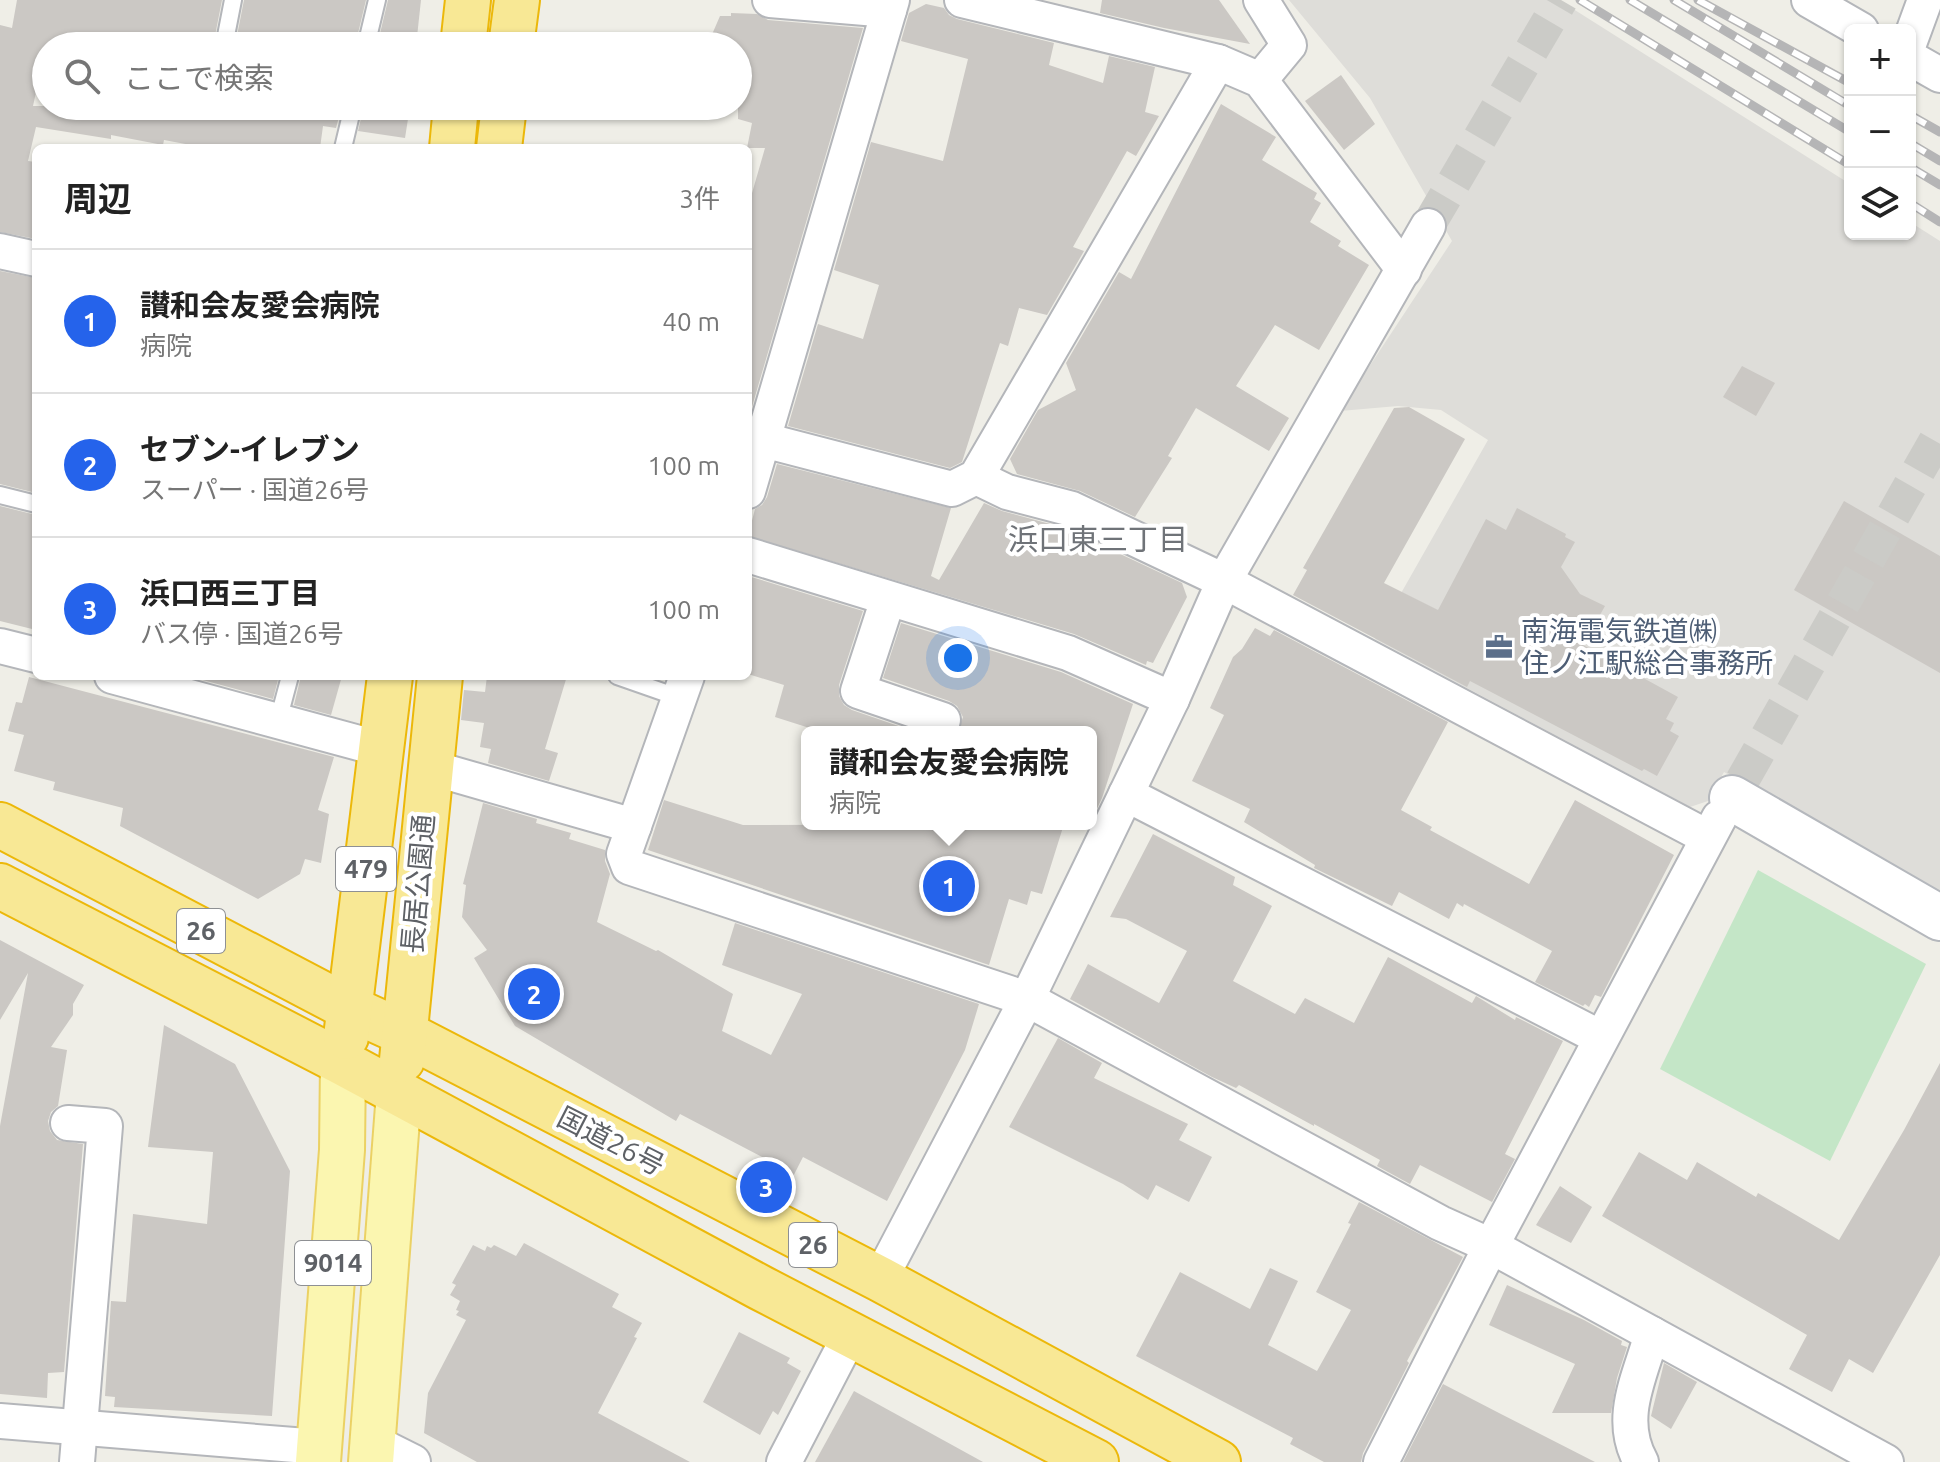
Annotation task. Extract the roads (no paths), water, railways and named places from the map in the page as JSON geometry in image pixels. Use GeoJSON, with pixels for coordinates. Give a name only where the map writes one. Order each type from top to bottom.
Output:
{"type":"FeatureCollection","features":[{"type":"Feature","properties":{"kind":"highway"},"geometry":{"type":"LineString","coordinates":[[465,32],[468,0]]}},
{"type":"Feature","properties":{"kind":"highway"},"geometry":{"type":"LineString","coordinates":[[513,32],[517,0]]}},
{"type":"Feature","properties":{"kind":"highway"},"geometry":{"type":"LineString","coordinates":[[452,144],[455,120]]}},
{"type":"Feature","properties":{"kind":"highway"},"geometry":{"type":"LineString","coordinates":[[499,144],[502,120]]}},
{"type":"Feature","properties":{"kind":"highway","name":"長居公園通"},"geometry":{"type":"LineString","coordinates":[[343,1063],[390,680]]}},
{"type":"Feature","properties":{"kind":"highway","name":"長居公園通"},"geometry":{"type":"LineString","coordinates":[[399,1093],[440,680]]}},
{"type":"Feature","properties":{"kind":"highway","name":"国道26号"},"geometry":{"type":"LineString","coordinates":[[0,825],[349,1008],[404,1033],[880,1279],[1218,1462]]}},
{"type":"Feature","properties":{"kind":"highway","name":"国道26号"},"geometry":{"type":"LineString","coordinates":[[0,886],[343,1063],[748,1281],[1096,1462]]}},
{"type":"Feature","properties":{"kind":"main road","name":"9014"},"geometry":{"type":"LineString","coordinates":[[318,1455],[342,1150],[343,1063]]}},
{"type":"Feature","properties":{"kind":"main road","name":"9014"},"geometry":{"type":"LineString","coordinates":[[372,1452],[399,1093]]}},
{"type":"Feature","properties":{"kind":"street"},"geometry":{"type":"LineString","coordinates":[[752,464],[756,438],[891,5],[770,0]]}},
{"type":"Feature","properties":{"kind":"street"},"geometry":{"type":"LineString","coordinates":[[962,0],[1218,62],[1260,80],[1404,270]]}},
{"type":"Feature","properties":{"kind":"street"},"geometry":{"type":"LineString","coordinates":[[1260,80],[1289,45],[1261,0]]}},
{"type":"Feature","properties":{"kind":"street"},"geometry":{"type":"LineString","coordinates":[[1809,0],[1851,24]]}},
{"type":"Feature","properties":{"kind":"street"},"geometry":{"type":"LineString","coordinates":[[1916,25],[1925,0]]}},
{"type":"Feature","properties":{"kind":"street"},"geometry":{"type":"LineString","coordinates":[[1916,61],[1940,75]]}},
{"type":"Feature","properties":{"kind":"street"},"geometry":{"type":"LineString","coordinates":[[756,438],[952,489],[976,477],[1218,62]]}},
{"type":"Feature","properties":{"kind":"street"},"geometry":{"type":"LineString","coordinates":[[880,1279],[1027,999],[1172,699],[1224,581],[1428,226]]}},
{"type":"Feature","properties":{"kind":"street"},"geometry":{"type":"LineString","coordinates":[[0,251],[32,258]]}},
{"type":"Feature","properties":{"kind":"street"},"geometry":{"type":"LineString","coordinates":[[976,477],[1007,492],[1072,509],[1224,581],[1707,837]]}},
{"type":"Feature","properties":{"kind":"street"},"geometry":{"type":"LineString","coordinates":[[752,556],[1068,653],[1172,699]]}},
{"type":"Feature","properties":{"kind":"street"},"geometry":{"type":"LineString","coordinates":[[888,599],[858,691],[943,720]]}},
{"type":"Feature","properties":{"kind":"street"},"geometry":{"type":"LineString","coordinates":[[0,646],[32,654]]}},
{"type":"Feature","properties":{"kind":"street"},"geometry":{"type":"LineString","coordinates":[[127,680],[381,749]]}},
{"type":"Feature","properties":{"kind":"street"},"geometry":{"type":"LineString","coordinates":[[683,687],[624,854],[629,867],[1027,999],[1440,1223],[1491,1246],[1886,1462]]}},
{"type":"Feature","properties":{"kind":"street"},"geometry":{"type":"LineString","coordinates":[[429,767],[634,826]]}},
{"type":"Feature","properties":{"kind":"street"},"geometry":{"type":"LineString","coordinates":[[1381,1462],[1707,837],[1737,790],[1940,918]]}},
{"type":"Feature","properties":{"kind":"street"},"geometry":{"type":"LineString","coordinates":[[1126,794],[1601,1038]]}},
{"type":"Feature","properties":{"kind":"street"},"geometry":{"type":"LineString","coordinates":[[68,1123],[105,1126],[77,1462]]}},
{"type":"Feature","properties":{"kind":"street"},"geometry":{"type":"LineString","coordinates":[[784,1462],[851,1333]]}},
{"type":"Feature","properties":{"kind":"street"},"geometry":{"type":"LineString","coordinates":[[1641,1462],[1632,1445],[1629,1414],[1652,1334]]}},
{"type":"Feature","properties":{"kind":"street"},"geometry":{"type":"LineString","coordinates":[[0,1421],[79,1426],[318,1455]]}},
{"type":"Feature","properties":{"kind":"street"},"geometry":{"type":"LineString","coordinates":[[372,1452],[413,1462]]}},
{"type":"Feature","properties":{"kind":"lane"},"geometry":{"type":"LineString","coordinates":[[227,32],[233,0]]}},
{"type":"Feature","properties":{"kind":"lane"},"geometry":{"type":"LineString","coordinates":[[369,32],[377,0]]}},
{"type":"Feature","properties":{"kind":"lane"},"geometry":{"type":"LineString","coordinates":[[344,144],[350,120]]}},
{"type":"Feature","properties":{"kind":"lane"},"geometry":{"type":"LineString","coordinates":[[0,495],[32,503]]}},
{"type":"Feature","properties":{"kind":"lane"},"geometry":{"type":"LineString","coordinates":[[278,721],[289,680]]}},
{"type":"Feature","properties":{"kind":"lane"},"geometry":{"type":"LineString","coordinates":[[641,680],[683,687]]}},
{"type":"Feature","properties":{"kind":"tunnel"},"geometry":{"type":"LineString","coordinates":[[1428,226],[1561,0]]}},
{"type":"Feature","properties":{"kind":"tunnel"},"geometry":{"type":"LineString","coordinates":[[1742,781],[1940,433]]}},
{"type":"Feature","properties":{"kind":"railway"},"geometry":{"type":"LineString","coordinates":[[1580,0],[1844,161]]}},
{"type":"Feature","properties":{"kind":"railway"},"geometry":{"type":"LineString","coordinates":[[1630,0],[1844,128]]}},
{"type":"Feature","properties":{"kind":"railway"},"geometry":{"type":"LineString","coordinates":[[1674,0],[1844,102]]}},
{"type":"Feature","properties":{"kind":"railway"},"geometry":{"type":"LineString","coordinates":[[1698,0],[1844,80]]}},
{"type":"Feature","properties":{"kind":"railway"},"geometry":{"type":"LineString","coordinates":[[1916,118],[1940,132]]}},
{"type":"Feature","properties":{"kind":"railway"},"geometry":{"type":"LineString","coordinates":[[1916,147],[1940,161]]}},
{"type":"Feature","properties":{"kind":"railway"},"geometry":{"type":"LineString","coordinates":[[1912,168],[1940,185]]}},
{"type":"Feature","properties":{"kind":"railway"},"geometry":{"type":"LineString","coordinates":[[1916,207],[1940,222]]}},
{"type":"Feature","properties":{"kind":"place","name":"南海電気鉄道㈱ 住ノ江駅総合事務所"},"geometry":{"type":"Point","coordinates":[1499,647]}},
{"type":"Feature","properties":{"kind":"place","name":"讃和会友愛会病院"},"geometry":{"type":"Point","coordinates":[949,886]}},
{"type":"Feature","properties":{"kind":"place","name":"セブン-イレブン"},"geometry":{"type":"Point","coordinates":[534,994]}},
{"type":"Feature","properties":{"kind":"place","name":"浜口西三丁目"},"geometry":{"type":"Point","coordinates":[766,1187]}},
{"type":"Feature","properties":{"kind":"district","name":"浜口東三丁目"},"geometry":{"type":"Point","coordinates":[1098,540]}}]}
